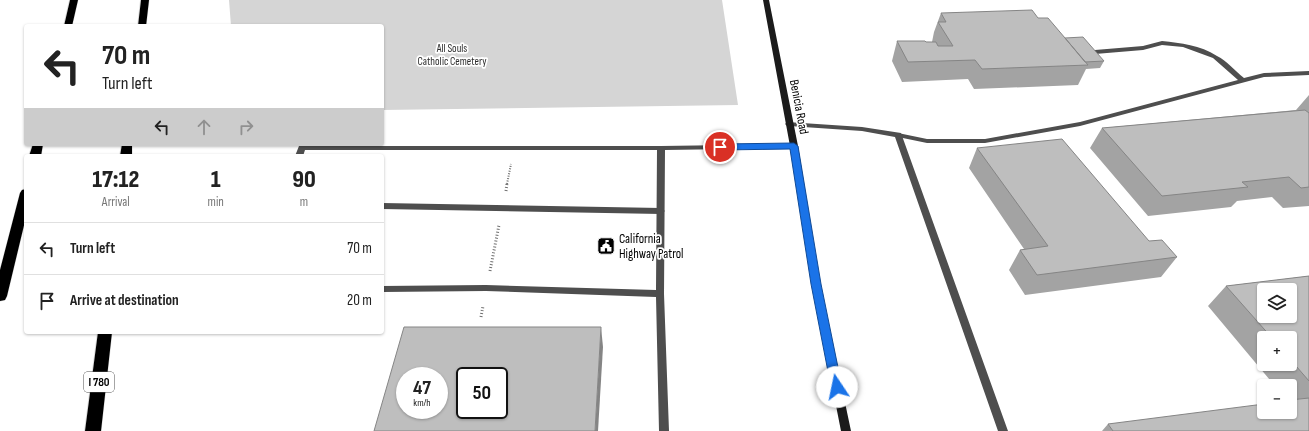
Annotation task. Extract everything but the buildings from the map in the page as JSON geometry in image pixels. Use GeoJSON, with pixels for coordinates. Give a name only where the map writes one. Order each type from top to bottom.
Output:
{"type":"FeatureCollection","features":[{"type":"Feature","properties":{"kind":"highway"},"geometry":{"type":"LineString","coordinates":[[68,24],[74,0]]}},
{"type":"Feature","properties":{"kind":"highway"},"geometry":{"type":"LineString","coordinates":[[142,24],[145,0]]}},
{"type":"Feature","properties":{"kind":"highway"},"geometry":{"type":"LineString","coordinates":[[0,296],[24,201]]}},
{"type":"Feature","properties":{"kind":"highway","name":"I 780"},"geometry":{"type":"LineString","coordinates":[[93,431],[105,334]]}},
{"type":"Feature","properties":{"kind":"main road","name":"Benicia Road"},"geometry":{"type":"LineString","coordinates":[[766,0],[794,146],[816,284],[846,431]]}},
{"type":"Feature","properties":{"kind":"street"},"geometry":{"type":"LineString","coordinates":[[1095,52],[1143,48],[1162,43],[1183,45],[1215,57],[1223,62],[1243,81]]}},
{"type":"Feature","properties":{"kind":"street"},"geometry":{"type":"LineString","coordinates":[[789,124],[862,129],[927,141],[985,141],[1080,124],[1264,75],[1309,73]]}},
{"type":"Feature","properties":{"kind":"street"},"geometry":{"type":"LineString","coordinates":[[898,135],[1002,431]]}},
{"type":"Feature","properties":{"kind":"street"},"geometry":{"type":"LineString","coordinates":[[300,154],[302,148],[661,148],[794,146]]}},
{"type":"Feature","properties":{"kind":"street"},"geometry":{"type":"LineString","coordinates":[[661,148],[660,294],[664,431]]}},
{"type":"Feature","properties":{"kind":"street"},"geometry":{"type":"LineString","coordinates":[[384,206],[661,211]]}},
{"type":"Feature","properties":{"kind":"street"},"geometry":{"type":"LineString","coordinates":[[384,289],[486,288],[660,294]]}},
{"type":"Feature","properties":{"kind":"path"},"geometry":{"type":"LineString","coordinates":[[481,317],[514,148]]}},
{"type":"Feature","properties":{"kind":"green space","name":"All Souls Catholic Cemetery"},"geometry":{"type":"Polygon","coordinates":[[[229,0],[722,0],[738,105],[384,110],[384,24],[231,24],[229,0]]]}},
{"type":"Feature","properties":{"kind":"place","name":"California Highway Patrol"},"geometry":{"type":"Point","coordinates":[606,246]}},
{"type":"Feature","properties":{"kind":"route"},"geometry":{"type":"LineString","coordinates":[[720,147],[794,146],[816,284],[837,387]]}}]}
